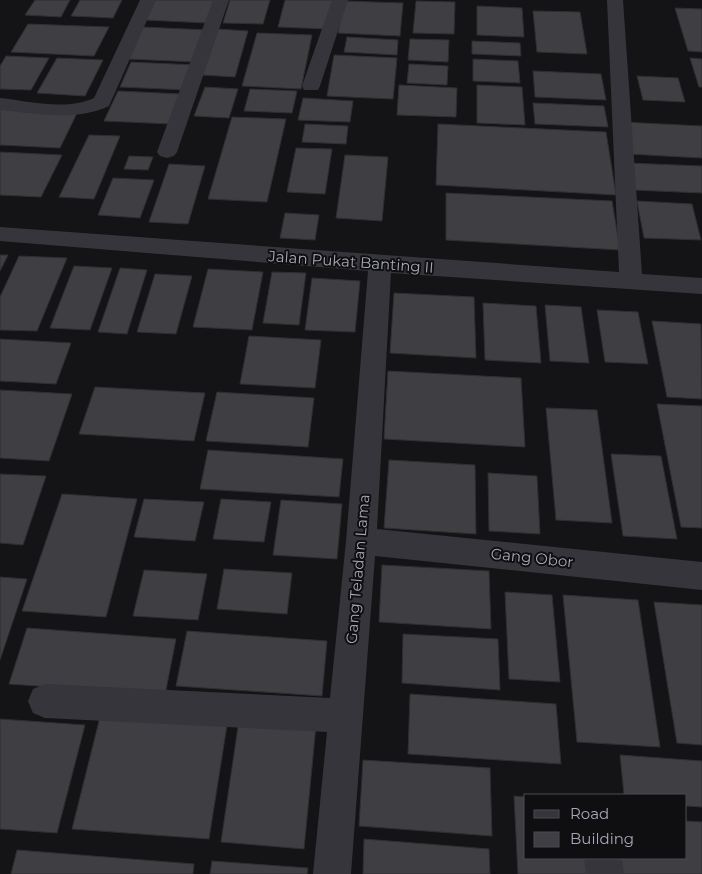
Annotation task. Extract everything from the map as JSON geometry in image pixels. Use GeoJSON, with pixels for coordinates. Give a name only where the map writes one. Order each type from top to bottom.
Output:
{"type":"FeatureCollection","features":[{"type":"Feature","properties":{"kind":"street"},"geometry":{"type":"LineString","coordinates":[[0,104],[79,110],[93,108],[102,102],[148,0]]}},
{"type":"Feature","properties":{"kind":"street"},"geometry":{"type":"LineString","coordinates":[[167,152],[221,0]]}},
{"type":"Feature","properties":{"kind":"street"},"geometry":{"type":"LineString","coordinates":[[310,86],[340,0]]}},
{"type":"Feature","properties":{"kind":"street"},"geometry":{"type":"LineString","coordinates":[[615,0],[631,281]]}},
{"type":"Feature","properties":{"kind":"street","name":"Jalan Pukat Banting II"},"geometry":{"type":"LineString","coordinates":[[0,234],[380,264],[702,286]]}},
{"type":"Feature","properties":{"kind":"street","name":"Gang Teladan Lama"},"geometry":{"type":"LineString","coordinates":[[332,874],[361,541],[380,264]]}},
{"type":"Feature","properties":{"kind":"street","name":"Gang Obor"},"geometry":{"type":"LineString","coordinates":[[361,541],[702,576]]}},
{"type":"Feature","properties":{"kind":"street"},"geometry":{"type":"LineString","coordinates":[[44,702],[345,716]]}},
{"type":"Feature","properties":{"kind":"street"},"geometry":{"type":"LineString","coordinates":[[603,859],[605,874]]}},
{"type":"Feature","properties":{"kind":"building"},"geometry":{"type":"Polygon","coordinates":[[[35,0],[70,0],[61,17],[25,15],[35,0]]]}},
{"type":"Feature","properties":{"kind":"building"},"geometry":{"type":"Polygon","coordinates":[[[80,0],[122,0],[113,18],[71,16],[80,0]]]}},
{"type":"Feature","properties":{"kind":"building"},"geometry":{"type":"Polygon","coordinates":[[[153,0],[216,0],[208,23],[144,20],[153,0]]]}},
{"type":"Feature","properties":{"kind":"building"},"geometry":{"type":"Polygon","coordinates":[[[230,0],[270,0],[263,24],[223,23],[230,0]]]}},
{"type":"Feature","properties":{"kind":"building"},"geometry":{"type":"Polygon","coordinates":[[[285,0],[333,0],[327,29],[278,27],[285,0]]]}},
{"type":"Feature","properties":{"kind":"building"},"geometry":{"type":"Polygon","coordinates":[[[344,1],[403,3],[400,36],[338,33],[344,1]]]}},
{"type":"Feature","properties":{"kind":"building"},"geometry":{"type":"Polygon","coordinates":[[[416,1],[455,2],[454,34],[413,33],[416,1]]]}},
{"type":"Feature","properties":{"kind":"building"},"geometry":{"type":"Polygon","coordinates":[[[477,6],[522,8],[524,37],[477,35],[477,6]]]}},
{"type":"Feature","properties":{"kind":"building"},"geometry":{"type":"Polygon","coordinates":[[[675,8],[702,9],[702,52],[688,51],[675,8]]]}},
{"type":"Feature","properties":{"kind":"building"},"geometry":{"type":"Polygon","coordinates":[[[533,11],[580,12],[587,54],[537,52],[533,11]]]}},
{"type":"Feature","properties":{"kind":"building"},"geometry":{"type":"Polygon","coordinates":[[[28,24],[109,27],[94,56],[11,52],[28,24]]]}},
{"type":"Feature","properties":{"kind":"building"},"geometry":{"type":"Polygon","coordinates":[[[142,27],[208,30],[196,62],[127,59],[142,27]]]}},
{"type":"Feature","properties":{"kind":"building"},"geometry":{"type":"Polygon","coordinates":[[[218,29],[248,31],[235,77],[202,75],[218,29]]]}},
{"type":"Feature","properties":{"kind":"building"},"geometry":{"type":"Polygon","coordinates":[[[257,33],[312,35],[301,89],[242,86],[257,33]]]}},
{"type":"Feature","properties":{"kind":"building"},"geometry":{"type":"Polygon","coordinates":[[[347,37],[398,40],[397,55],[344,52],[347,37]]]}},
{"type":"Feature","properties":{"kind":"building"},"geometry":{"type":"Polygon","coordinates":[[[410,39],[449,40],[448,62],[408,60],[410,39]]]}},
{"type":"Feature","properties":{"kind":"building"},"geometry":{"type":"Polygon","coordinates":[[[472,41],[520,43],[521,56],[472,54],[472,41]]]}},
{"type":"Feature","properties":{"kind":"building"},"geometry":{"type":"Polygon","coordinates":[[[334,55],[397,58],[393,99],[327,96],[334,55]]]}},
{"type":"Feature","properties":{"kind":"building"},"geometry":{"type":"Polygon","coordinates":[[[6,56],[49,58],[31,90],[0,89],[0,66],[6,56]]]}},
{"type":"Feature","properties":{"kind":"building"},"geometry":{"type":"Polygon","coordinates":[[[57,58],[103,60],[85,96],[37,93],[57,58]]]}},
{"type":"Feature","properties":{"kind":"building"},"geometry":{"type":"Polygon","coordinates":[[[690,58],[702,59],[702,87],[699,87],[690,58]]]}},
{"type":"Feature","properties":{"kind":"building"},"geometry":{"type":"Polygon","coordinates":[[[473,59],[518,61],[520,83],[473,81],[473,59]]]}},
{"type":"Feature","properties":{"kind":"building"},"geometry":{"type":"Polygon","coordinates":[[[131,62],[196,65],[187,90],[120,87],[131,62]]]}},
{"type":"Feature","properties":{"kind":"building"},"geometry":{"type":"Polygon","coordinates":[[[409,64],[448,66],[447,85],[407,83],[409,64]]]}},
{"type":"Feature","properties":{"kind":"building"},"geometry":{"type":"Polygon","coordinates":[[[533,71],[601,74],[606,100],[535,97],[533,71]]]}},
{"type":"Feature","properties":{"kind":"building"},"geometry":{"type":"Polygon","coordinates":[[[637,76],[678,78],[685,102],[643,100],[637,76]]]}},
{"type":"Feature","properties":{"kind":"building"},"geometry":{"type":"Polygon","coordinates":[[[399,85],[457,88],[456,117],[397,115],[399,85]]]}},
{"type":"Feature","properties":{"kind":"building"},"geometry":{"type":"Polygon","coordinates":[[[477,85],[522,87],[525,125],[477,123],[477,85]]]}},
{"type":"Feature","properties":{"kind":"building"},"geometry":{"type":"Polygon","coordinates":[[[205,87],[238,89],[229,118],[194,116],[205,87]]]}},
{"type":"Feature","properties":{"kind":"building"},"geometry":{"type":"Polygon","coordinates":[[[250,89],[297,91],[292,113],[244,111],[250,89]]]}},
{"type":"Feature","properties":{"kind":"building"},"geometry":{"type":"Polygon","coordinates":[[[118,91],[182,94],[171,124],[104,121],[118,91]]]}},
{"type":"Feature","properties":{"kind":"building"},"geometry":{"type":"Polygon","coordinates":[[[303,98],[353,101],[350,122],[298,120],[303,98]]]}},
{"type":"Feature","properties":{"kind":"building"},"geometry":{"type":"Polygon","coordinates":[[[533,103],[604,106],[608,127],[535,124],[533,103]]]}},
{"type":"Feature","properties":{"kind":"building"},"geometry":{"type":"Polygon","coordinates":[[[0,108],[78,111],[60,148],[0,145],[0,108]]]}},
{"type":"Feature","properties":{"kind":"building"},"geometry":{"type":"Polygon","coordinates":[[[232,117],[286,119],[267,202],[208,199],[232,117]]]}},
{"type":"Feature","properties":{"kind":"building"},"geometry":{"type":"Polygon","coordinates":[[[622,122],[702,126],[702,158],[628,154],[622,122]]]}},
{"type":"Feature","properties":{"kind":"building"},"geometry":{"type":"Polygon","coordinates":[[[305,124],[348,126],[346,144],[302,142],[305,124]]]}},
{"type":"Feature","properties":{"kind":"building"},"geometry":{"type":"Polygon","coordinates":[[[438,124],[606,132],[616,195],[436,185],[438,124]]]}},
{"type":"Feature","properties":{"kind":"building"},"geometry":{"type":"Polygon","coordinates":[[[89,135],[120,136],[94,199],[59,197],[89,135]]]}},
{"type":"Feature","properties":{"kind":"building"},"geometry":{"type":"Polygon","coordinates":[[[296,148],[332,149],[325,194],[287,192],[296,148]]]}},
{"type":"Feature","properties":{"kind":"building"},"geometry":{"type":"Polygon","coordinates":[[[0,152],[62,155],[41,197],[0,195],[0,152]]]}},
{"type":"Feature","properties":{"kind":"building"},"geometry":{"type":"Polygon","coordinates":[[[345,155],[388,157],[382,221],[336,218],[345,155]]]}},
{"type":"Feature","properties":{"kind":"building"},"geometry":{"type":"Polygon","coordinates":[[[129,156],[153,157],[148,170],[124,169],[129,156]]]}},
{"type":"Feature","properties":{"kind":"building"},"geometry":{"type":"Polygon","coordinates":[[[628,163],[702,166],[702,193],[633,190],[628,163]]]}},
{"type":"Feature","properties":{"kind":"building"},"geometry":{"type":"Polygon","coordinates":[[[169,164],[205,166],[188,224],[149,222],[169,164]]]}},
{"type":"Feature","properties":{"kind":"building"},"geometry":{"type":"Polygon","coordinates":[[[113,178],[154,180],[140,218],[98,215],[113,178]]]}},
{"type":"Feature","properties":{"kind":"building"},"geometry":{"type":"Polygon","coordinates":[[[446,193],[612,201],[620,250],[446,240],[446,193]]]}},
{"type":"Feature","properties":{"kind":"building"},"geometry":{"type":"Polygon","coordinates":[[[637,201],[692,204],[701,240],[644,238],[637,201]]]}},
{"type":"Feature","properties":{"kind":"building"},"geometry":{"type":"Polygon","coordinates":[[[285,213],[319,215],[315,240],[280,238],[285,213]]]}},
{"type":"Feature","properties":{"kind":"building"},"geometry":{"type":"Polygon","coordinates":[[[0,255],[8,255],[0,271],[0,255]]]}},
{"type":"Feature","properties":{"kind":"building"},"geometry":{"type":"Polygon","coordinates":[[[19,256],[67,258],[37,331],[0,330],[0,297],[19,256]]]}},
{"type":"Feature","properties":{"kind":"building"},"geometry":{"type":"Polygon","coordinates":[[[74,266],[112,268],[90,330],[50,328],[74,266]]]}},
{"type":"Feature","properties":{"kind":"building"},"geometry":{"type":"Polygon","coordinates":[[[120,268],[147,270],[127,334],[98,332],[120,268]]]}},
{"type":"Feature","properties":{"kind":"building"},"geometry":{"type":"Polygon","coordinates":[[[208,269],[263,272],[252,330],[193,327],[208,269]]]}},
{"type":"Feature","properties":{"kind":"building"},"geometry":{"type":"Polygon","coordinates":[[[272,272],[306,273],[299,325],[263,323],[272,272]]]}},
{"type":"Feature","properties":{"kind":"building"},"geometry":{"type":"Polygon","coordinates":[[[155,274],[192,276],[176,334],[137,332],[155,274]]]}},
{"type":"Feature","properties":{"kind":"building"},"geometry":{"type":"Polygon","coordinates":[[[312,278],[360,281],[355,332],[305,330],[312,278]]]}},
{"type":"Feature","properties":{"kind":"building"},"geometry":{"type":"Polygon","coordinates":[[[394,293],[474,297],[476,358],[390,353],[394,293]]]}},
{"type":"Feature","properties":{"kind":"building"},"geometry":{"type":"Polygon","coordinates":[[[483,303],[536,306],[541,363],[485,360],[483,303]]]}},
{"type":"Feature","properties":{"kind":"building"},"geometry":{"type":"Polygon","coordinates":[[[545,305],[581,307],[589,363],[550,361],[545,305]]]}},
{"type":"Feature","properties":{"kind":"building"},"geometry":{"type":"Polygon","coordinates":[[[597,310],[638,312],[648,364],[605,362],[597,310]]]}},
{"type":"Feature","properties":{"kind":"building"},"geometry":{"type":"Polygon","coordinates":[[[652,321],[701,324],[702,399],[667,397],[652,321]]]}},
{"type":"Feature","properties":{"kind":"building"},"geometry":{"type":"Polygon","coordinates":[[[249,336],[321,340],[315,388],[240,384],[249,336]]]}},
{"type":"Feature","properties":{"kind":"building"},"geometry":{"type":"Polygon","coordinates":[[[0,339],[71,343],[56,384],[0,381],[0,339]]]}},
{"type":"Feature","properties":{"kind":"building"},"geometry":{"type":"Polygon","coordinates":[[[388,371],[521,378],[525,447],[384,439],[388,371]]]}},
{"type":"Feature","properties":{"kind":"building"},"geometry":{"type":"Polygon","coordinates":[[[95,387],[205,393],[194,441],[79,434],[95,387]]]}},
{"type":"Feature","properties":{"kind":"building"},"geometry":{"type":"Polygon","coordinates":[[[0,390],[72,394],[49,461],[0,458],[0,390]]]}},
{"type":"Feature","properties":{"kind":"building"},"geometry":{"type":"Polygon","coordinates":[[[217,392],[314,398],[308,447],[206,441],[217,392]]]}},
{"type":"Feature","properties":{"kind":"building"},"geometry":{"type":"Polygon","coordinates":[[[657,404],[702,406],[702,528],[681,527],[657,404]]]}},
{"type":"Feature","properties":{"kind":"building"},"geometry":{"type":"Polygon","coordinates":[[[546,408],[597,410],[612,523],[556,520],[546,408]]]}},
{"type":"Feature","properties":{"kind":"building"},"geometry":{"type":"Polygon","coordinates":[[[208,450],[343,459],[339,497],[200,489],[208,450]]]}},
{"type":"Feature","properties":{"kind":"building"},"geometry":{"type":"Polygon","coordinates":[[[611,454],[661,456],[677,539],[623,536],[611,454]]]}},
{"type":"Feature","properties":{"kind":"building"},"geometry":{"type":"Polygon","coordinates":[[[389,460],[475,465],[476,534],[384,528],[389,460]]]}},
{"type":"Feature","properties":{"kind":"building"},"geometry":{"type":"Polygon","coordinates":[[[488,473],[537,476],[540,534],[489,531],[488,473]]]}},
{"type":"Feature","properties":{"kind":"building"},"geometry":{"type":"Polygon","coordinates":[[[0,474],[46,476],[23,545],[0,543],[0,474]]]}},
{"type":"Feature","properties":{"kind":"building"},"geometry":{"type":"Polygon","coordinates":[[[62,494],[137,499],[106,617],[22,611],[62,494]]]}},
{"type":"Feature","properties":{"kind":"building"},"geometry":{"type":"Polygon","coordinates":[[[144,499],[204,502],[195,541],[134,537],[144,499]]]}},
{"type":"Feature","properties":{"kind":"building"},"geometry":{"type":"Polygon","coordinates":[[[221,499],[271,502],[264,542],[213,539],[221,499]]]}},
{"type":"Feature","properties":{"kind":"building"},"geometry":{"type":"Polygon","coordinates":[[[281,500],[342,504],[337,559],[273,555],[281,500]]]}},
{"type":"Feature","properties":{"kind":"building"},"geometry":{"type":"Polygon","coordinates":[[[382,565],[489,571],[491,629],[379,622],[382,565]]]}},
{"type":"Feature","properties":{"kind":"building"},"geometry":{"type":"Polygon","coordinates":[[[224,569],[292,573],[287,614],[217,609],[224,569]]]}},
{"type":"Feature","properties":{"kind":"building"},"geometry":{"type":"Polygon","coordinates":[[[144,570],[207,574],[198,620],[133,616],[144,570]]]}},
{"type":"Feature","properties":{"kind":"building"},"geometry":{"type":"Polygon","coordinates":[[[0,577],[27,579],[0,660],[0,577]]]}},
{"type":"Feature","properties":{"kind":"building"},"geometry":{"type":"Polygon","coordinates":[[[505,592],[552,595],[560,682],[509,679],[505,592]]]}},
{"type":"Feature","properties":{"kind":"building"},"geometry":{"type":"Polygon","coordinates":[[[563,595],[638,600],[660,747],[577,742],[563,595]]]}},
{"type":"Feature","properties":{"kind":"building"},"geometry":{"type":"Polygon","coordinates":[[[654,602],[702,605],[702,745],[677,743],[654,602]]]}},
{"type":"Feature","properties":{"kind":"building"},"geometry":{"type":"Polygon","coordinates":[[[27,628],[176,639],[165,695],[9,684],[27,628]]]}},
{"type":"Feature","properties":{"kind":"building"},"geometry":{"type":"Polygon","coordinates":[[[187,631],[327,641],[322,696],[176,686],[187,631]]]}},
{"type":"Feature","properties":{"kind":"building"},"geometry":{"type":"Polygon","coordinates":[[[403,634],[498,639],[500,690],[402,683],[403,634]]]}},
{"type":"Feature","properties":{"kind":"building"},"geometry":{"type":"Polygon","coordinates":[[[410,694],[556,704],[561,764],[408,754],[410,694]]]}},
{"type":"Feature","properties":{"kind":"building"},"geometry":{"type":"Polygon","coordinates":[[[102,709],[228,719],[209,839],[72,829],[102,709]]]}},
{"type":"Feature","properties":{"kind":"building"},"geometry":{"type":"Polygon","coordinates":[[[0,719],[85,725],[57,833],[0,829],[0,719]]]}},
{"type":"Feature","properties":{"kind":"building"},"geometry":{"type":"Polygon","coordinates":[[[239,720],[316,726],[304,849],[221,842],[239,720]]]}},
{"type":"Feature","properties":{"kind":"building"},"geometry":{"type":"Polygon","coordinates":[[[620,755],[702,761],[702,807],[687,806],[687,794],[624,794],[620,755]]]}},
{"type":"Feature","properties":{"kind":"building"},"geometry":{"type":"Polygon","coordinates":[[[363,760],[490,768],[492,836],[359,826],[363,760]]]}},
{"type":"Feature","properties":{"kind":"building"},"geometry":{"type":"Polygon","coordinates":[[[514,796],[524,797],[524,859],[592,859],[593,874],[518,874],[514,796]]]}},
{"type":"Feature","properties":{"kind":"building"},"geometry":{"type":"Polygon","coordinates":[[[687,821],[702,822],[702,874],[618,874],[616,859],[687,859],[687,821]]]}},
{"type":"Feature","properties":{"kind":"building"},"geometry":{"type":"Polygon","coordinates":[[[364,839],[489,849],[490,874],[363,874],[364,839]]]}},
{"type":"Feature","properties":{"kind":"building"},"geometry":{"type":"Polygon","coordinates":[[[17,850],[194,864],[193,874],[11,874],[17,850]]]}},
{"type":"Feature","properties":{"kind":"building"},"geometry":{"type":"Polygon","coordinates":[[[212,861],[308,868],[307,874],[210,874],[212,861]]]}}]}
